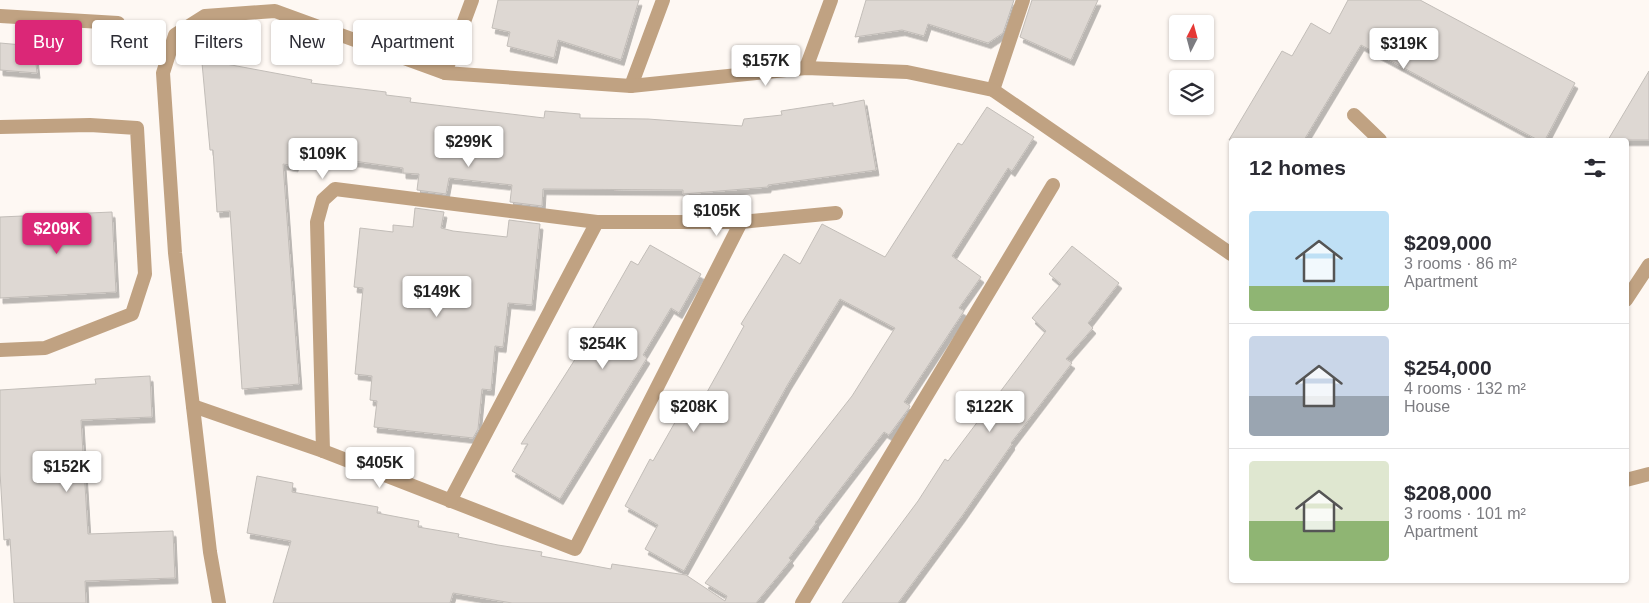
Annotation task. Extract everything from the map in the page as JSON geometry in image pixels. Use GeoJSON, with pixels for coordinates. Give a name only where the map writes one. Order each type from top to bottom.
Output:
{"type":"FeatureCollection","features":[{"type":"Feature","properties":{"kind":"street"},"geometry":{"type":"LineString","coordinates":[[445,73],[472,0]]}},
{"type":"Feature","properties":{"kind":"street"},"geometry":{"type":"LineString","coordinates":[[631,86],[663,0]]}},
{"type":"Feature","properties":{"kind":"street"},"geometry":{"type":"LineString","coordinates":[[806,68],[831,0]]}},
{"type":"Feature","properties":{"kind":"street"},"geometry":{"type":"LineString","coordinates":[[993,90],[1023,0]]}},
{"type":"Feature","properties":{"kind":"street"},"geometry":{"type":"LineString","coordinates":[[219,603],[210,552],[175,253],[163,72],[175,35],[205,16],[277,6],[445,73],[631,86],[806,68],[907,72],[993,90],[1229,253]]}},
{"type":"Feature","properties":{"kind":"street"},"geometry":{"type":"LineString","coordinates":[[0,16],[92,21]]}},
{"type":"Feature","properties":{"kind":"street"},"geometry":{"type":"LineString","coordinates":[[1354,115],[1378,138]]}},
{"type":"Feature","properties":{"kind":"street"},"geometry":{"type":"LineString","coordinates":[[0,127],[90,125],[137,128],[145,274],[132,314],[45,348],[0,350]]}},
{"type":"Feature","properties":{"kind":"street"},"geometry":{"type":"LineString","coordinates":[[802,603],[1053,185]]}},
{"type":"Feature","properties":{"kind":"street"},"geometry":{"type":"LineString","coordinates":[[323,451],[317,222],[322,200],[335,189],[596,222],[741,222],[836,213]]}},
{"type":"Feature","properties":{"kind":"street"},"geometry":{"type":"LineString","coordinates":[[450,501],[596,222]]}},
{"type":"Feature","properties":{"kind":"street"},"geometry":{"type":"LineString","coordinates":[[193,406],[323,451],[575,549],[741,222]]}},
{"type":"Feature","properties":{"kind":"street"},"geometry":{"type":"LineString","coordinates":[[1629,295],[1649,265]]}},
{"type":"Feature","properties":{"kind":"street"},"geometry":{"type":"LineString","coordinates":[[1629,479],[1649,474]]}},
{"type":"Feature","properties":{"kind":"building"},"geometry":{"type":"Polygon","coordinates":[[[498,0],[639,0],[621,60],[558,40],[554,58],[507,46],[510,32],[492,28],[498,0]]]}},
{"type":"Feature","properties":{"kind":"building"},"geometry":{"type":"Polygon","coordinates":[[[866,0],[1014,0],[1003,33],[988,43],[928,24],[924,36],[902,30],[855,37],[866,0]]]}},
{"type":"Feature","properties":{"kind":"building"},"geometry":{"type":"Polygon","coordinates":[[[1032,0],[1098,0],[1071,60],[1020,37],[1032,0]]]}},
{"type":"Feature","properties":{"kind":"building"},"geometry":{"type":"Polygon","coordinates":[[[1348,0],[1420,0],[1575,83],[1546,138],[1534,138],[1361,45],[1305,138],[1230,138],[1282,51],[1292,56],[1311,23],[1330,34],[1348,0]]]}},
{"type":"Feature","properties":{"kind":"building"},"geometry":{"type":"Polygon","coordinates":[[[0,43],[15,44],[15,65],[36,65],[37,73],[0,70],[0,43]]]}},
{"type":"Feature","properties":{"kind":"building"},"geometry":{"type":"Polygon","coordinates":[[[202,65],[231,65],[312,80],[311,83],[386,92],[386,95],[411,98],[410,102],[544,118],[545,111],[580,114],[580,118],[648,119],[742,126],[744,119],[782,115],[781,111],[833,103],[833,106],[864,100],[876,170],[768,185],[768,187],[683,194],[683,190],[543,189],[542,206],[510,202],[512,185],[449,178],[446,194],[417,190],[419,174],[403,173],[403,168],[297,153],[295,166],[283,164],[299,384],[242,389],[230,211],[217,212],[213,150],[210,150],[202,65]]]}},
{"type":"Feature","properties":{"kind":"building"},"geometry":{"type":"Polygon","coordinates":[[[1649,71],[1649,140],[1609,138],[1649,71]]]}},
{"type":"Feature","properties":{"kind":"building"},"geometry":{"type":"Polygon","coordinates":[[[987,107],[1034,137],[1012,171],[1008,168],[952,256],[981,277],[959,308],[964,311],[904,402],[910,406],[909,408],[889,435],[884,432],[815,522],[789,558],[791,560],[756,603],[512,603],[453,593],[450,603],[273,603],[291,541],[247,533],[257,476],[293,483],[292,492],[378,507],[377,513],[419,521],[418,527],[459,534],[458,537],[542,552],[541,556],[611,569],[612,564],[686,575],[725,601],[727,596],[705,583],[852,396],[895,328],[840,299],[788,384],[684,571],[645,549],[658,525],[625,506],[650,459],[653,461],[686,403],[697,410],[744,326],[741,324],[784,254],[800,264],[822,224],[885,257],[958,143],[962,145],[987,107]]]}},
{"type":"Feature","properties":{"kind":"building"},"geometry":{"type":"Polygon","coordinates":[[[415,208],[444,212],[441,228],[453,231],[507,237],[509,220],[540,224],[532,305],[508,303],[503,347],[495,346],[491,390],[482,389],[478,429],[473,438],[374,427],[377,401],[370,400],[372,376],[355,374],[363,288],[354,287],[360,228],[393,232],[393,225],[413,227],[415,208]]]}},
{"type":"Feature","properties":{"kind":"building"},"geometry":{"type":"Polygon","coordinates":[[[112,212],[116,292],[0,298],[0,217],[112,212]]]}},
{"type":"Feature","properties":{"kind":"building"},"geometry":{"type":"Polygon","coordinates":[[[650,245],[701,274],[679,313],[671,308],[643,355],[647,358],[560,499],[512,471],[528,444],[521,444],[574,361],[631,261],[638,265],[650,245]]]}},
{"type":"Feature","properties":{"kind":"building"},"geometry":{"type":"Polygon","coordinates":[[[1072,246],[1119,283],[1088,323],[1093,328],[1066,359],[1072,363],[1011,443],[962,516],[898,603],[842,603],[918,501],[945,459],[948,461],[1046,331],[1032,318],[1061,284],[1049,274],[1072,246]]]}},
{"type":"Feature","properties":{"kind":"building"},"geometry":{"type":"Polygon","coordinates":[[[150,376],[152,417],[81,420],[88,534],[173,531],[175,578],[85,581],[86,603],[14,603],[10,539],[4,540],[0,472],[0,390],[96,384],[95,379],[150,376]]]}}]}
